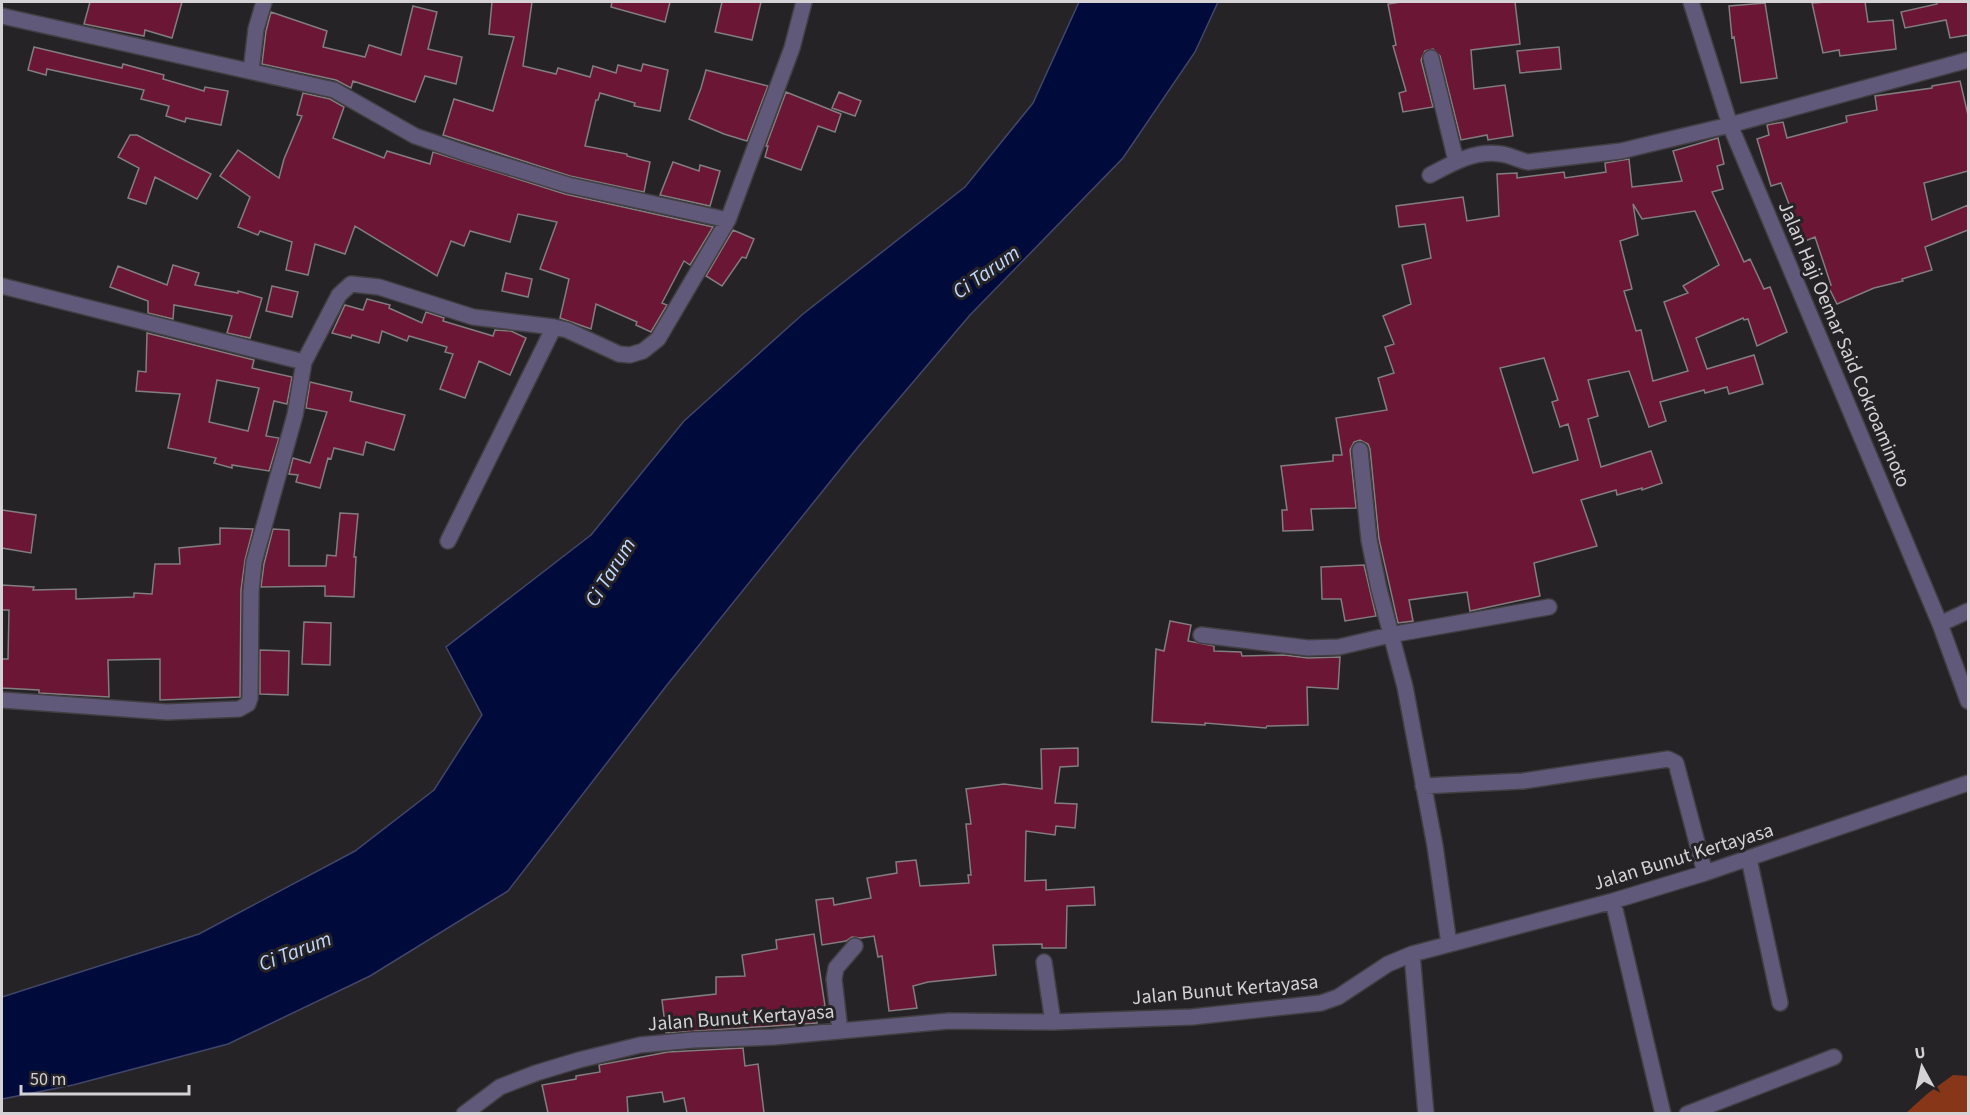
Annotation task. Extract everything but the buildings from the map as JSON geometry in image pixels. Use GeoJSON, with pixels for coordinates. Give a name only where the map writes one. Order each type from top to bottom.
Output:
{"type":"FeatureCollection","features":[{"type":"Feature","properties":{"kind":"street"},"geometry":{"type":"LineString","coordinates":[[251,71],[256,29],[264,2]]}},
{"type":"Feature","properties":{"kind":"street"},"geometry":{"type":"LineString","coordinates":[[2,700],[167,712],[239,709],[248,704],[254,562],[295,415],[304,362],[339,295],[351,284],[379,287],[472,317],[554,327],[594,341],[619,354],[630,355],[643,351],[658,339],[728,220],[792,48],[804,2]]}},
{"type":"Feature","properties":{"kind":"street","name":"Jalan Haji Oemar Said Cokroaminoto"},"geometry":{"type":"LineString","coordinates":[[1691,2],[1731,125],[1940,624],[1968,701]]}},
{"type":"Feature","properties":{"kind":"street"},"geometry":{"type":"LineString","coordinates":[[2,16],[334,90],[415,136],[468,154],[568,185],[728,220]]}},
{"type":"Feature","properties":{"kind":"street"},"geometry":{"type":"LineString","coordinates":[[1431,58],[1456,161]]}},
{"type":"Feature","properties":{"kind":"street"},"geometry":{"type":"LineString","coordinates":[[1430,175],[1456,161],[1482,153],[1503,154],[1515,160],[1528,162],[1621,151],[1731,125],[1968,60]]}},
{"type":"Feature","properties":{"kind":"street"},"geometry":{"type":"LineString","coordinates":[[2,286],[304,362]]}},
{"type":"Feature","properties":{"kind":"street"},"geometry":{"type":"LineString","coordinates":[[448,542],[554,327]]}},
{"type":"Feature","properties":{"kind":"street"},"geometry":{"type":"LineString","coordinates":[[1360,450],[1369,540],[1390,635],[1405,687],[1435,846],[1449,944]]}},
{"type":"Feature","properties":{"kind":"street"},"geometry":{"type":"LineString","coordinates":[[1201,635],[1308,648],[1339,647],[1390,635],[1549,607]]}},
{"type":"Feature","properties":{"kind":"street"},"geometry":{"type":"LineString","coordinates":[[1940,624],[1968,611]]}},
{"type":"Feature","properties":{"kind":"street"},"geometry":{"type":"LineString","coordinates":[[1423,786],[1523,781],[1668,759],[1676,764],[1704,873]]}},
{"type":"Feature","properties":{"kind":"street","name":"Jalan Bunut Kertayasa"},"geometry":{"type":"LineString","coordinates":[[464,1113],[500,1087],[579,1060],[640,1045],[693,1040],[774,1037],[949,1021],[1053,1022],[1192,1017],[1321,1004],[1338,997],[1388,964],[1412,954],[1613,901],[1749,859],[1968,783]]}},
{"type":"Feature","properties":{"kind":"street"},"geometry":{"type":"LineString","coordinates":[[1749,859],[1780,1002]]}},
{"type":"Feature","properties":{"kind":"street"},"geometry":{"type":"LineString","coordinates":[[1613,901],[1663,1113]]}},
{"type":"Feature","properties":{"kind":"street"},"geometry":{"type":"LineString","coordinates":[[840,1031],[834,979],[836,969],[855,946]]}},
{"type":"Feature","properties":{"kind":"street"},"geometry":{"type":"LineString","coordinates":[[1412,954],[1426,1113]]}},
{"type":"Feature","properties":{"kind":"street"},"geometry":{"type":"LineString","coordinates":[[1044,962],[1053,1022]]}},
{"type":"Feature","properties":{"kind":"street"},"geometry":{"type":"LineString","coordinates":[[1687,1113],[1834,1057]]}},
{"type":"Feature","properties":{"kind":"shaded area"},"geometry":{"type":"Polygon","coordinates":[[[1953,1075],[1968,1076],[1968,1113],[1906,1113],[1927,1094],[1953,1075]]]}},
{"type":"Feature","properties":{"kind":"water","name":"Ci Tarum"},"geometry":{"type":"Polygon","coordinates":[[[1079,2],[1218,2],[1195,52],[1123,158],[970,315],[858,447],[667,685],[508,891],[370,976],[228,1044],[73,1085],[2,1099],[2,997],[199,934],[355,851],[434,790],[482,715],[446,647],[591,535],[684,421],[803,314],[965,187],[1033,103],[1079,2]]]}}]}
